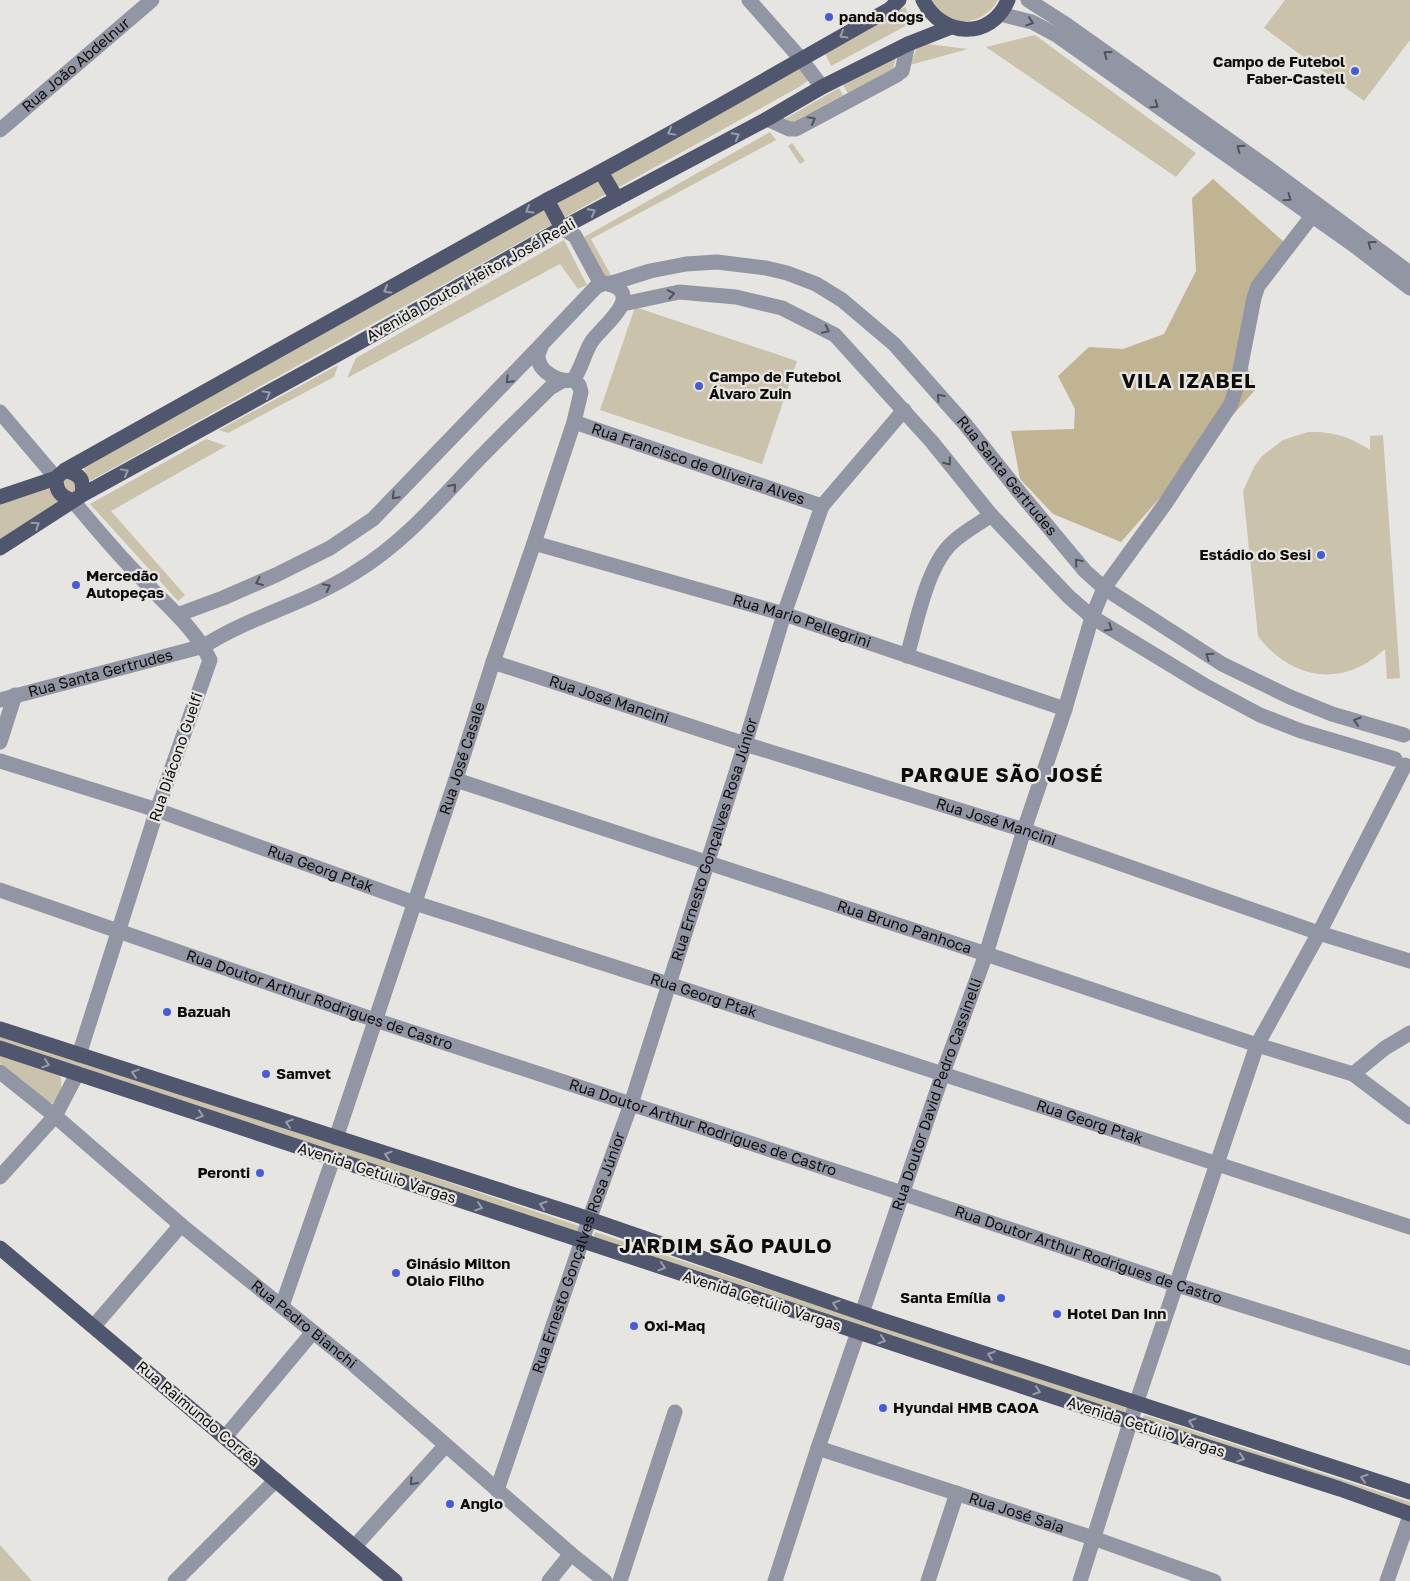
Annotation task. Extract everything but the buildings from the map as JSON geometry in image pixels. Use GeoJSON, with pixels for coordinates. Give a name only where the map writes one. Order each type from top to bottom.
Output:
{"type":"FeatureCollection","features":[{"type":"Feature","properties":{"kind":"main road"},"geometry":{"type":"LineString","coordinates":[[0,498],[61,474],[890,9],[899,0]]}},
{"type":"Feature","properties":{"kind":"main road"},"geometry":{"type":"LineString","coordinates":[[923,0],[928,10],[938,20],[951,27],[964,30],[978,28],[990,22],[1000,14],[1008,0]]}},
{"type":"Feature","properties":{"kind":"main road","name":"Avenida Doutor Heitor José Reali"},"geometry":{"type":"LineString","coordinates":[[0,548],[77,498],[562,228],[768,119],[822,88],[908,44],[951,27]]}},
{"type":"Feature","properties":{"kind":"main road"},"geometry":{"type":"LineString","coordinates":[[601,172],[617,199]]}},
{"type":"Feature","properties":{"kind":"main road"},"geometry":{"type":"LineString","coordinates":[[547,200],[562,228]]}},
{"type":"Feature","properties":{"kind":"main road"},"geometry":{"type":"LineString","coordinates":[[61,474],[79,476],[83,484],[77,498],[63,497],[56,489],[61,474]]}},
{"type":"Feature","properties":{"kind":"main road","name":"Avenida Getúlio Vargas"},"geometry":{"type":"LineString","coordinates":[[0,1029],[589,1220],[1136,1404],[1410,1492]]}},
{"type":"Feature","properties":{"kind":"main road","name":"Avenida Getúlio Vargas"},"geometry":{"type":"LineString","coordinates":[[0,1048],[1330,1486],[1410,1515]]}},
{"type":"Feature","properties":{"kind":"main road","name":"Rua Raimundo Corrêa"},"geometry":{"type":"LineString","coordinates":[[0,1248],[226,1436],[396,1581]]}},
{"type":"Feature","properties":{"kind":"street","name":"Rua João Abdelnur"},"geometry":{"type":"LineString","coordinates":[[0,130],[152,0]]}},
{"type":"Feature","properties":{"kind":"street"},"geometry":{"type":"LineString","coordinates":[[749,0],[801,59],[822,88]]}},
{"type":"Feature","properties":{"kind":"street"},"geometry":{"type":"LineString","coordinates":[[1028,0],[1067,25],[1271,170],[1410,273]]}},
{"type":"Feature","properties":{"kind":"street"},"geometry":{"type":"LineString","coordinates":[[1046,0],[1052,16]]}},
{"type":"Feature","properties":{"kind":"street"},"geometry":{"type":"LineString","coordinates":[[1000,14],[1032,22],[1058,36],[1410,288]]}},
{"type":"Feature","properties":{"kind":"street"},"geometry":{"type":"LineString","coordinates":[[768,119],[789,129],[796,129],[897,75],[902,71],[908,44]]}},
{"type":"Feature","properties":{"kind":"street","name":"Rua Doutor David Pedro Cassinelli"},"geometry":{"type":"LineString","coordinates":[[862,1313],[986,954],[1024,830],[1065,709],[1092,617],[1104,588],[1166,504],[1231,404],[1237,385],[1258,286],[1312,216]]}},
{"type":"Feature","properties":{"kind":"street"},"geometry":{"type":"LineString","coordinates":[[562,228],[574,236],[605,284]]}},
{"type":"Feature","properties":{"kind":"street","name":"Rua Santa Gertrudes"},"geometry":{"type":"LineString","coordinates":[[605,284],[659,269],[686,264],[717,262],[766,268],[787,273],[816,284],[842,300],[894,344],[965,424],[1085,571],[1104,588],[1222,664],[1290,697],[1332,714],[1407,736]]}},
{"type":"Feature","properties":{"kind":"street"},"geometry":{"type":"LineString","coordinates":[[177,615],[232,594],[323,552],[373,519],[596,287],[605,284],[616,286],[622,293],[623,304],[620,310],[586,350],[579,372],[567,380],[542,368],[538,356],[542,344]]}},
{"type":"Feature","properties":{"kind":"street"},"geometry":{"type":"LineString","coordinates":[[623,304],[679,292],[736,297],[782,308],[836,335],[904,410],[991,515],[1069,597],[1092,617],[1204,685],[1260,715],[1302,731],[1403,763]]}},
{"type":"Feature","properties":{"kind":"street","name":"Rua Santa Gertrudes"},"geometry":{"type":"LineString","coordinates":[[0,742],[15,696],[204,646],[225,632],[306,598],[354,574],[389,548],[428,514],[476,462],[550,388],[567,380]]}},
{"type":"Feature","properties":{"kind":"street","name":"Rua José Casale"},"geometry":{"type":"LineString","coordinates":[[336,1138],[574,422],[581,392],[579,385],[567,380]]}},
{"type":"Feature","properties":{"kind":"street","name":"Rua Ernesto Gonçalves Rosa Júnior"},"geometry":{"type":"LineString","coordinates":[[497,1490],[589,1220],[631,1104],[745,744],[784,614],[822,506],[904,410]]}},
{"type":"Feature","properties":{"kind":"street"},"geometry":{"type":"LineString","coordinates":[[0,412],[61,474]]}},
{"type":"Feature","properties":{"kind":"street","name":"Rua Francisco de Oliveira Alves"},"geometry":{"type":"LineString","coordinates":[[574,422],[822,506]]}},
{"type":"Feature","properties":{"kind":"street"},"geometry":{"type":"LineString","coordinates":[[77,498],[139,576],[204,646]]}},
{"type":"Feature","properties":{"kind":"street"},"geometry":{"type":"LineString","coordinates":[[907,656],[933,570],[941,556],[952,543],[991,515]]}},
{"type":"Feature","properties":{"kind":"street","name":"Rua Mario Pellegrini"},"geometry":{"type":"LineString","coordinates":[[534,542],[784,614],[1065,709]]}},
{"type":"Feature","properties":{"kind":"street","name":"Rua Diácono Guelfi"},"geometry":{"type":"LineString","coordinates":[[79,1056],[157,810],[210,660],[204,646]]}},
{"type":"Feature","properties":{"kind":"street","name":"Rua José Mancini"},"geometry":{"type":"LineString","coordinates":[[493,662],[745,744],[1024,830],[1319,933],[1410,961]]}},
{"type":"Feature","properties":{"kind":"street"},"geometry":{"type":"LineString","coordinates":[[0,700],[15,696]]}},
{"type":"Feature","properties":{"kind":"street"},"geometry":{"type":"LineString","coordinates":[[1403,763],[1392,750],[1395,742],[1407,736]]}},
{"type":"Feature","properties":{"kind":"street","name":"Rua Georg Ptak"},"geometry":{"type":"LineString","coordinates":[[0,761],[157,810],[414,903],[944,1073],[1410,1227]]}},
{"type":"Feature","properties":{"kind":"street"},"geometry":{"type":"LineString","coordinates":[[1080,1581],[1136,1404],[1178,1285],[1257,1045],[1319,933],[1403,763]]}},
{"type":"Feature","properties":{"kind":"street","name":"Rua Bruno Panhoca"},"geometry":{"type":"LineString","coordinates":[[456,780],[1257,1045],[1353,1074],[1410,1116]]}},
{"type":"Feature","properties":{"kind":"street","name":"Rua Doutor Arthur Rodrigues de Castro"},"geometry":{"type":"LineString","coordinates":[[0,890],[120,930],[375,1020],[1178,1285],[1410,1358]]}},
{"type":"Feature","properties":{"kind":"street"},"geometry":{"type":"LineString","coordinates":[[1353,1074],[1385,1048],[1410,1033]]}},
{"type":"Feature","properties":{"kind":"street","name":"Rua Pedro Bianchi"},"geometry":{"type":"LineString","coordinates":[[0,1072],[55,1116],[181,1225],[354,1365],[445,1446],[605,1581]]}},
{"type":"Feature","properties":{"kind":"street"},"geometry":{"type":"LineString","coordinates":[[0,1177],[55,1116],[77,1074]]}},
{"type":"Feature","properties":{"kind":"street"},"geometry":{"type":"LineString","coordinates":[[282,1306],[333,1159]]}},
{"type":"Feature","properties":{"kind":"street"},"geometry":{"type":"LineString","coordinates":[[94,1326],[181,1225]]}},
{"type":"Feature","properties":{"kind":"street"},"geometry":{"type":"LineString","coordinates":[[226,1436],[313,1332]]}},
{"type":"Feature","properties":{"kind":"street"},"geometry":{"type":"LineString","coordinates":[[775,1581],[858,1332]]}},
{"type":"Feature","properties":{"kind":"street"},"geometry":{"type":"LineString","coordinates":[[620,1581],[675,1412]]}},
{"type":"Feature","properties":{"kind":"street"},"geometry":{"type":"LineString","coordinates":[[355,1546],[445,1446]]}},
{"type":"Feature","properties":{"kind":"street","name":"Rua José Saia"},"geometry":{"type":"LineString","coordinates":[[818,1448],[1093,1538],[1214,1581]]}},
{"type":"Feature","properties":{"kind":"street"},"geometry":{"type":"LineString","coordinates":[[183,1578],[276,1480]]}},
{"type":"Feature","properties":{"kind":"street"},"geometry":{"type":"LineString","coordinates":[[928,1581],[957,1493]]}},
{"type":"Feature","properties":{"kind":"street"},"geometry":{"type":"LineString","coordinates":[[1387,1581],[1410,1515]]}},
{"type":"Feature","properties":{"kind":"street"},"geometry":{"type":"LineString","coordinates":[[549,1581],[571,1554]]}},
{"type":"Feature","properties":{"kind":"shaded area"},"geometry":{"type":"Polygon","coordinates":[[[932,0],[998,0],[983,16],[974,20],[964,21],[946,16],[938,10],[932,0]]]}},
{"type":"Feature","properties":{"kind":"shaded area","name":"Campo de Futebol Faber-Castell"},"geometry":{"type":"Polygon","coordinates":[[[1285,0],[1410,0],[1410,40],[1364,101],[1264,28],[1285,0]]]}},
{"type":"Feature","properties":{"kind":"shaded area"},"geometry":{"type":"Polygon","coordinates":[[[905,7],[913,22],[831,66],[824,51],[905,7]]]}},
{"type":"Feature","properties":{"kind":"shaded area"},"geometry":{"type":"Polygon","coordinates":[[[1035,35],[1196,153],[1176,177],[986,47],[1035,35]]]}},
{"type":"Feature","properties":{"kind":"shaded area"},"geometry":{"type":"Polygon","coordinates":[[[919,43],[968,49],[910,65],[919,43]]]}},
{"type":"Feature","properties":{"kind":"shaded area"},"geometry":{"type":"Polygon","coordinates":[[[896,57],[893,69],[848,93],[843,85],[896,57]]]}},
{"type":"Feature","properties":{"kind":"shaded area"},"geometry":{"type":"Polygon","coordinates":[[[798,68],[810,79],[799,87],[90,481],[83,467],[798,68]]]}},
{"type":"Feature","properties":{"kind":"shaded area"},"geometry":{"type":"Polygon","coordinates":[[[839,88],[843,95],[789,124],[781,121],[839,88]]]}},
{"type":"Feature","properties":{"kind":"shaded area"},"geometry":{"type":"Polygon","coordinates":[[[770,132],[776,140],[591,239],[613,279],[603,280],[584,237],[770,132]]]}},
{"type":"Feature","properties":{"kind":"shaded area"},"geometry":{"type":"Polygon","coordinates":[[[792,143],[805,161],[800,164],[788,146],[792,143]]]}},
{"type":"Feature","properties":{"kind":"shaded area"},"geometry":{"type":"Polygon","coordinates":[[[1213,179],[1292,249],[1261,285],[1246,362],[1255,390],[1121,542],[1053,514],[1020,479],[1011,431],[1074,429],[1075,409],[1058,376],[1089,347],[1123,349],[1164,334],[1196,271],[1192,198],[1213,179]]]}},
{"type":"Feature","properties":{"kind":"shaded area"},"geometry":{"type":"Polygon","coordinates":[[[564,240],[587,285],[578,289],[560,264],[347,378],[356,358],[564,240]]]}},
{"type":"Feature","properties":{"kind":"shaded area","name":"Campo de Futebol Álvaro Zuin"},"geometry":{"type":"Polygon","coordinates":[[[635,307],[797,361],[762,464],[600,410],[635,307]]]}},
{"type":"Feature","properties":{"kind":"shaded area"},"geometry":{"type":"Polygon","coordinates":[[[338,365],[334,377],[228,433],[219,430],[338,365]]]}},
{"type":"Feature","properties":{"kind":"shaded area"},"geometry":{"type":"Polygon","coordinates":[[[1308,432],[1341,436],[1370,450],[1370,436],[1383,435],[1400,678],[1387,679],[1385,649],[1366,663],[1348,671],[1334,674],[1319,674],[1292,666],[1279,658],[1258,636],[1243,491],[1254,467],[1262,456],[1283,440],[1308,432]]]}},
{"type":"Feature","properties":{"kind":"shaded area"},"geometry":{"type":"Polygon","coordinates":[[[206,439],[226,446],[111,511],[185,595],[178,601],[90,504],[206,439]]]}},
{"type":"Feature","properties":{"kind":"shaded area"},"geometry":{"type":"Polygon","coordinates":[[[65,475],[79,487],[70,496],[60,479],[65,475]]]}},
{"type":"Feature","properties":{"kind":"shaded area"},"geometry":{"type":"Polygon","coordinates":[[[54,479],[69,501],[0,547],[0,499],[54,479]]]}},
{"type":"Feature","properties":{"kind":"shaded area"},"geometry":{"type":"Polygon","coordinates":[[[0,1032],[579,1226],[579,1232],[0,1041],[0,1032]]]}},
{"type":"Feature","properties":{"kind":"shaded area"},"geometry":{"type":"Polygon","coordinates":[[[0,1055],[60,1075],[61,1087],[54,1101],[51,1104],[44,1103],[0,1063],[0,1055]]]}},
{"type":"Feature","properties":{"kind":"shaded area"},"geometry":{"type":"Polygon","coordinates":[[[595,1232],[1127,1408],[1126,1414],[593,1237],[595,1232]]]}},
{"type":"Feature","properties":{"kind":"shaded area"},"geometry":{"type":"Polygon","coordinates":[[[1145,1415],[1410,1502],[1410,1508],[1143,1420],[1145,1415]]]}},
{"type":"Feature","properties":{"kind":"shaded area"},"geometry":{"type":"Polygon","coordinates":[[[0,1545],[32,1581],[0,1581],[0,1545]]]}},
{"type":"Feature","properties":{"kind":"place","name":"panda dogs"},"geometry":{"type":"Point","coordinates":[829,17]}},
{"type":"Feature","properties":{"kind":"place","name":"Campo de Futebol Faber-Castell"},"geometry":{"type":"Point","coordinates":[1355,71]}},
{"type":"Feature","properties":{"kind":"place","name":"Campo de Futebol Álvaro Zuin"},"geometry":{"type":"Point","coordinates":[699,386]}},
{"type":"Feature","properties":{"kind":"place","name":"Estádio do Sesi"},"geometry":{"type":"Point","coordinates":[1321,555]}},
{"type":"Feature","properties":{"kind":"place","name":"Mercedão Autopeças"},"geometry":{"type":"Point","coordinates":[76,585]}},
{"type":"Feature","properties":{"kind":"place","name":"Bazuah"},"geometry":{"type":"Point","coordinates":[167,1012]}},
{"type":"Feature","properties":{"kind":"place","name":"Samvet"},"geometry":{"type":"Point","coordinates":[266,1074]}},
{"type":"Feature","properties":{"kind":"place","name":"Peronti"},"geometry":{"type":"Point","coordinates":[260,1173]}},
{"type":"Feature","properties":{"kind":"place","name":"Ginásio Milton Olaio Filho"},"geometry":{"type":"Point","coordinates":[396,1273]}},
{"type":"Feature","properties":{"kind":"place","name":"Santa Emília"},"geometry":{"type":"Point","coordinates":[1001,1298]}},
{"type":"Feature","properties":{"kind":"place","name":"Hotel Dan Inn"},"geometry":{"type":"Point","coordinates":[1057,1314]}},
{"type":"Feature","properties":{"kind":"place","name":"Oxi-Maq"},"geometry":{"type":"Point","coordinates":[634,1326]}},
{"type":"Feature","properties":{"kind":"place","name":"Hyundai HMB CAOA"},"geometry":{"type":"Point","coordinates":[883,1408]}},
{"type":"Feature","properties":{"kind":"place","name":"Anglo"},"geometry":{"type":"Point","coordinates":[450,1504]}},
{"type":"Feature","properties":{"kind":"district","name":"VILA IZABEL"},"geometry":{"type":"Point","coordinates":[1189,381]}},
{"type":"Feature","properties":{"kind":"district","name":"PARQUE SÃO JOSÉ"},"geometry":{"type":"Point","coordinates":[1002,775]}},
{"type":"Feature","properties":{"kind":"district","name":"JARDIM SÃO PAULO"},"geometry":{"type":"Point","coordinates":[726,1246]}}]}
